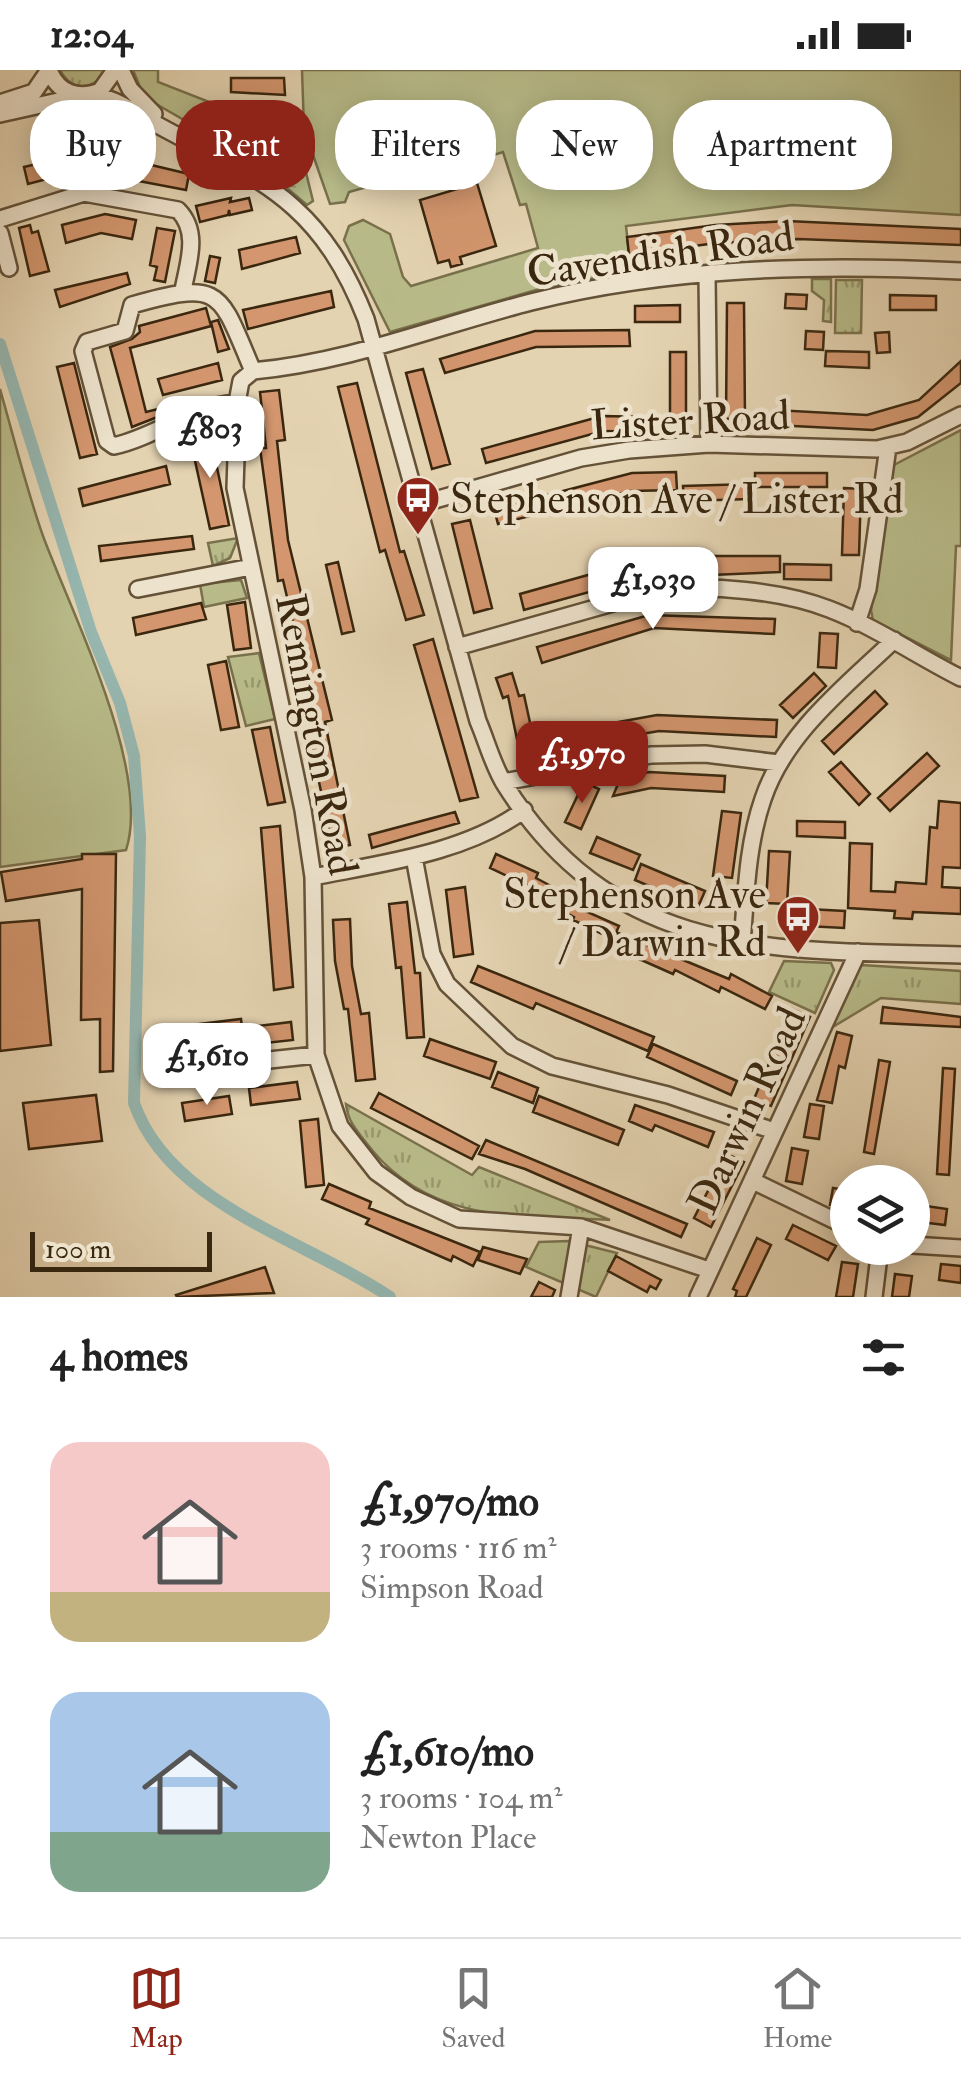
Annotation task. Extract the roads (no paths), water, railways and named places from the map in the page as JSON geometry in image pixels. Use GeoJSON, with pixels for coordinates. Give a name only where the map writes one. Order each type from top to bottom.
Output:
{"type":"FeatureCollection","features":[{"type":"Feature","properties":{"kind":"street"},"geometry":{"type":"LineString","coordinates":[[0,103],[34,92],[49,70],[61,88],[121,101],[156,125],[167,127]]}},
{"type":"Feature","properties":{"kind":"street"},"geometry":{"type":"LineString","coordinates":[[0,114],[86,96],[109,84],[118,70],[134,96],[167,127],[257,177],[304,214],[329,244],[352,282],[375,350],[421,504],[478,721],[504,782],[570,864],[619,901],[687,932],[742,943],[961,955]]}},
{"type":"Feature","properties":{"kind":"street"},"geometry":{"type":"LineString","coordinates":[[0,219],[84,193],[178,210],[186,218],[192,240],[183,290]]}},
{"type":"Feature","properties":{"kind":"street"},"geometry":{"type":"LineString","coordinates":[[0,232],[9,268]]}},
{"type":"Feature","properties":{"kind":"street","name":"Cavendish Road"},"geometry":{"type":"LineString","coordinates":[[375,350],[532,302],[707,275],[841,266],[961,272]]}},
{"type":"Feature","properties":{"kind":"street"},"geometry":{"type":"LineString","coordinates":[[707,275],[709,444]]}},
{"type":"Feature","properties":{"kind":"street"},"geometry":{"type":"LineString","coordinates":[[237,404],[191,412],[143,439],[114,446],[107,441],[83,351],[86,342],[125,331],[132,305],[183,290],[220,300],[252,372],[312,366],[375,350]]}},
{"type":"Feature","properties":{"kind":"street","name":"Remington Road"},"geometry":{"type":"LineString","coordinates":[[252,372],[241,382],[237,404],[235,488],[303,810],[313,878],[316,1054],[340,1126],[376,1172],[411,1197],[458,1219],[581,1227],[710,1270]]}},
{"type":"Feature","properties":{"kind":"street","name":"Lister Road"},"geometry":{"type":"LineString","coordinates":[[421,504],[581,458],[709,444],[888,447],[907,442],[961,415]]}},
{"type":"Feature","properties":{"kind":"street"},"geometry":{"type":"LineString","coordinates":[[857,623],[868,589],[888,447]]}},
{"type":"Feature","properties":{"kind":"street"},"geometry":{"type":"LineString","coordinates":[[138,589],[251,567]]}},
{"type":"Feature","properties":{"kind":"street"},"geometry":{"type":"LineString","coordinates":[[457,648],[658,590],[688,587],[794,599],[894,640],[961,678]]}},
{"type":"Feature","properties":{"kind":"street"},"geometry":{"type":"LineString","coordinates":[[742,943],[754,831],[780,762],[816,715],[894,640]]}},
{"type":"Feature","properties":{"kind":"street"},"geometry":{"type":"LineString","coordinates":[[504,782],[651,755],[706,754],[780,762]]}},
{"type":"Feature","properties":{"kind":"street"},"geometry":{"type":"LineString","coordinates":[[313,878],[414,856],[505,824],[524,810]]}},
{"type":"Feature","properties":{"kind":"street"},"geometry":{"type":"LineString","coordinates":[[414,856],[432,954],[447,984],[512,1046],[552,1066],[668,1095],[774,1130]]}},
{"type":"Feature","properties":{"kind":"street","name":"Darwin Road"},"geometry":{"type":"LineString","coordinates":[[698,1297],[858,952]]}},
{"type":"Feature","properties":{"kind":"street"},"geometry":{"type":"LineString","coordinates":[[241,1064],[316,1054]]}},
{"type":"Feature","properties":{"kind":"street"},"geometry":{"type":"LineString","coordinates":[[752,1181],[830,1218]]}},
{"type":"Feature","properties":{"kind":"street"},"geometry":{"type":"LineString","coordinates":[[569,1297],[581,1227]]}},
{"type":"Feature","properties":{"kind":"street"},"geometry":{"type":"LineString","coordinates":[[930,1246],[961,1248]]}},
{"type":"Feature","properties":{"kind":"street"},"geometry":{"type":"LineString","coordinates":[[874,1297],[878,1265]]}},
{"type":"Feature","properties":{"kind":"waterway"},"geometry":{"type":"LineString","coordinates":[[0,344],[91,632],[120,703],[134,756],[140,836],[134,1103],[152,1138],[177,1168],[209,1194],[390,1297]]}},
{"type":"Feature","properties":{"kind":"place","name":"Stephenson Ave / Lister Rd"},"geometry":{"type":"Point","coordinates":[418,536]}},
{"type":"Feature","properties":{"kind":"place","name":"Stephenson Ave / Darwin Rd"},"geometry":{"type":"Point","coordinates":[798,955]}}]}
